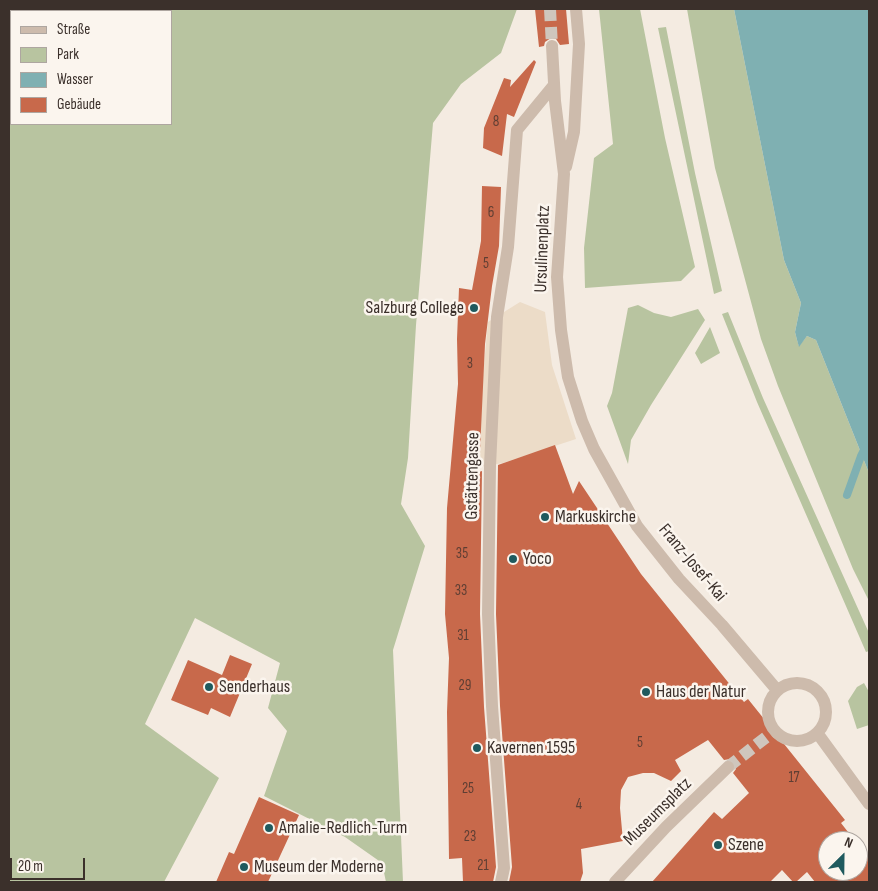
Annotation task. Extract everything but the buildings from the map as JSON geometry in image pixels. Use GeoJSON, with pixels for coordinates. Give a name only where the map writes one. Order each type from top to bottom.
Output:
{"type":"FeatureCollection","features":[{"type":"Feature","properties":{"kind":"street"},"geometry":{"type":"LineString","coordinates":[[564,174],[574,132],[579,44],[576,9]]}},
{"type":"Feature","properties":{"kind":"street","name":"Ursulinenplatz"},"geometry":{"type":"LineString","coordinates":[[552,46],[554,85],[564,174],[557,277],[561,330],[568,377],[582,421],[594,449]]}},
{"type":"Feature","properties":{"kind":"street","name":"Gstättengasse"},"geometry":{"type":"LineString","coordinates":[[500,882],[504,868],[492,706],[488,614],[490,457],[497,317],[508,247],[517,130],[554,85]]}},
{"type":"Feature","properties":{"kind":"street","name":"Franz-Josef-Kai"},"geometry":{"type":"LineString","coordinates":[[594,449],[637,526],[679,580],[722,625],[777,690]]}},
{"type":"Feature","properties":{"kind":"street"},"geometry":{"type":"LineString","coordinates":[[791,683],[807,684],[822,695],[827,707],[826,722],[818,734],[803,742],[787,740],[774,731],[768,718],[769,703],[777,690],[791,683]]}},
{"type":"Feature","properties":{"kind":"street"},"geometry":{"type":"LineString","coordinates":[[818,734],[869,804]]}},
{"type":"Feature","properties":{"kind":"street","name":"Museumsplatz"},"geometry":{"type":"LineString","coordinates":[[615,882],[666,827],[728,767]]}},
{"type":"Feature","properties":{"kind":"green space"},"geometry":{"type":"Polygon","coordinates":[[[9,9],[517,9],[501,53],[461,84],[433,123],[416,325],[408,458],[401,504],[425,546],[393,650],[403,882],[386,882],[382,863],[345,837],[264,796],[287,731],[268,708],[280,663],[195,618],[145,724],[219,778],[164,882],[9,882],[9,9]]]}},
{"type":"Feature","properties":{"kind":"green space"},"geometry":{"type":"Polygon","coordinates":[[[599,9],[640,9],[665,138],[695,267],[681,281],[585,288],[584,248],[594,158],[613,144],[599,9]]]}},
{"type":"Feature","properties":{"kind":"green space"},"geometry":{"type":"Polygon","coordinates":[[[687,9],[734,9],[784,260],[801,303],[795,332],[797,340],[799,346],[807,336],[816,340],[869,473],[869,601],[853,569],[778,386],[761,339],[715,168],[687,9]]]}},
{"type":"Feature","properties":{"kind":"green space"},"geometry":{"type":"Polygon","coordinates":[[[666,27],[695,173],[722,291],[714,294],[658,28],[666,27]]]}},
{"type":"Feature","properties":{"kind":"green space"},"geometry":{"type":"Polygon","coordinates":[[[638,305],[654,313],[671,317],[698,309],[705,320],[631,440],[628,464],[607,406],[612,393],[628,308],[638,305]]]}},
{"type":"Feature","properties":{"kind":"green space"},"geometry":{"type":"Polygon","coordinates":[[[728,312],[763,398],[869,633],[869,651],[866,652],[757,402],[722,314],[728,312]]]}},
{"type":"Feature","properties":{"kind":"green space"},"geometry":{"type":"Polygon","coordinates":[[[710,327],[720,353],[701,364],[695,353],[710,327]]]}},
{"type":"Feature","properties":{"kind":"green space"},"geometry":{"type":"Polygon","coordinates":[[[864,683],[869,692],[869,725],[857,729],[848,701],[857,687],[864,683]]]}},
{"type":"Feature","properties":{"kind":"shaded area"},"geometry":{"type":"Polygon","coordinates":[[[520,302],[545,312],[552,365],[576,439],[503,463],[479,467],[482,386],[488,322],[520,302]]]}},
{"type":"Feature","properties":{"kind":"water"},"geometry":{"type":"Polygon","coordinates":[[[734,9],[869,9],[869,473],[816,340],[807,336],[799,347],[795,332],[801,303],[784,260],[734,9]]]}},
{"type":"Feature","properties":{"kind":"waterway"},"geometry":{"type":"LineString","coordinates":[[847,495],[869,440]]}},
{"type":"Feature","properties":{"kind":"tunnel"},"geometry":{"type":"LineString","coordinates":[[550,9],[552,46]]}},
{"type":"Feature","properties":{"kind":"tunnel"},"geometry":{"type":"LineString","coordinates":[[728,767],[774,731]]}},
{"type":"Feature","properties":{"kind":"place","name":"Salzburg College"},"geometry":{"type":"Point","coordinates":[474,308]}},
{"type":"Feature","properties":{"kind":"place","name":"Markuskirche"},"geometry":{"type":"Point","coordinates":[545,517]}},
{"type":"Feature","properties":{"kind":"place","name":"Yoco"},"geometry":{"type":"Point","coordinates":[513,559]}},
{"type":"Feature","properties":{"kind":"place","name":"Senderhaus"},"geometry":{"type":"Point","coordinates":[209,687]}},
{"type":"Feature","properties":{"kind":"place","name":"Haus der Natur"},"geometry":{"type":"Point","coordinates":[646,692]}},
{"type":"Feature","properties":{"kind":"place","name":"Kavernen 1595"},"geometry":{"type":"Point","coordinates":[477,748]}},
{"type":"Feature","properties":{"kind":"place","name":"Amalie-Redlich-Turm"},"geometry":{"type":"Point","coordinates":[269,828]}},
{"type":"Feature","properties":{"kind":"place","name":"Szene"},"geometry":{"type":"Point","coordinates":[718,845]}},
{"type":"Feature","properties":{"kind":"place","name":"Museum der Moderne"},"geometry":{"type":"Point","coordinates":[244,867]}}]}
